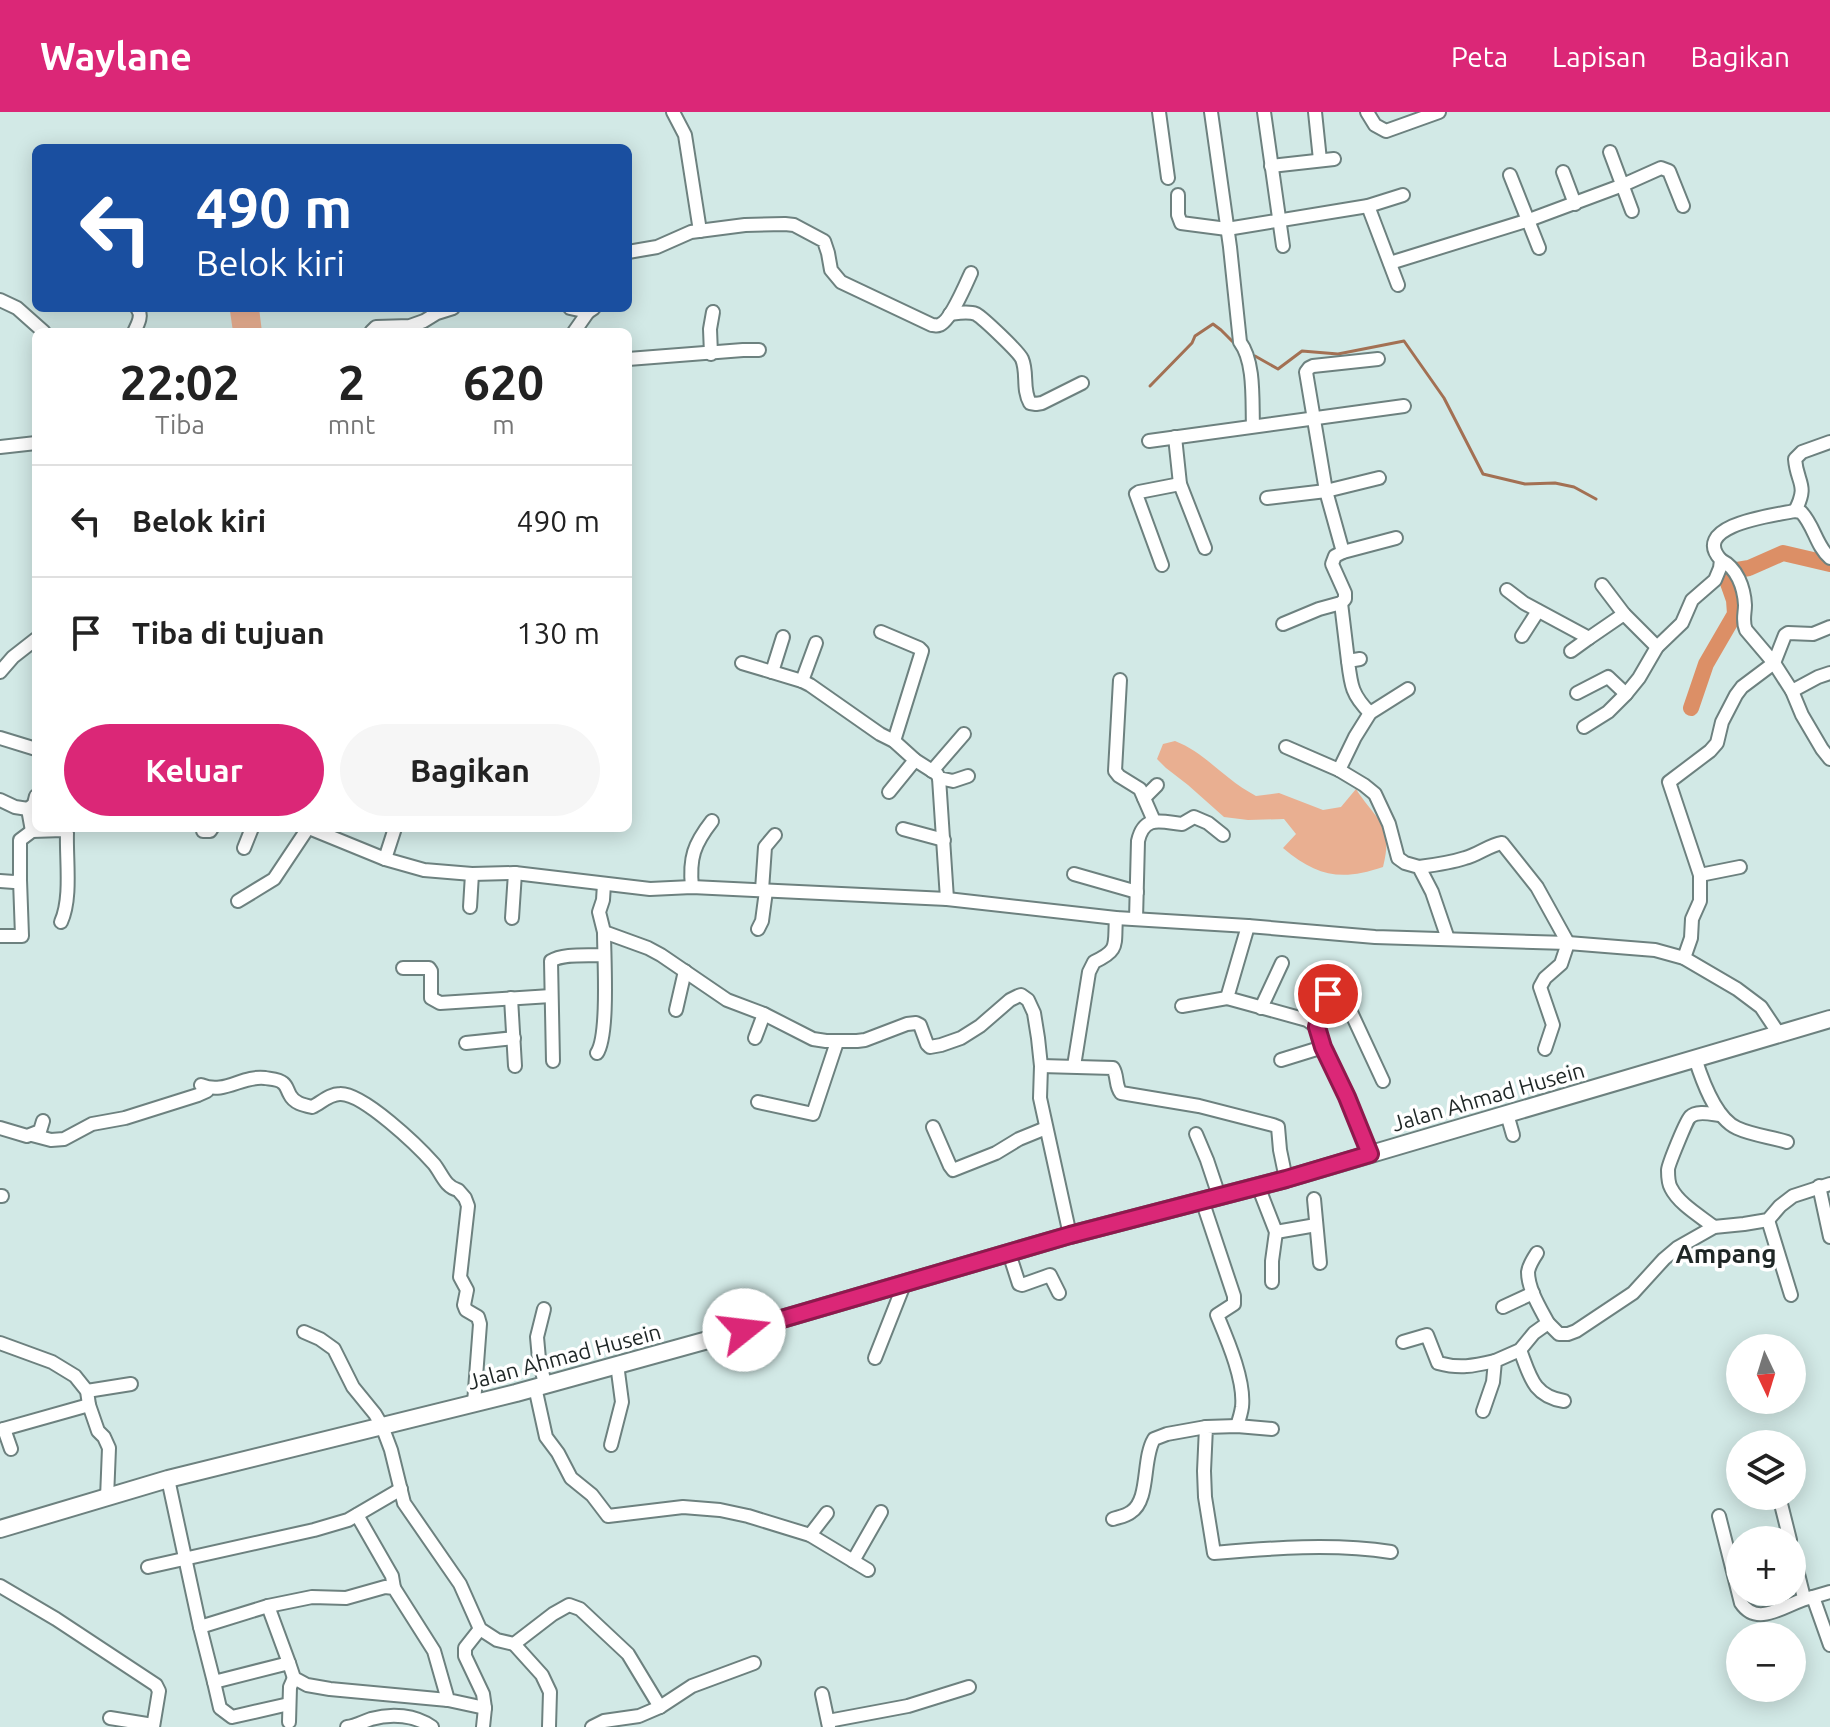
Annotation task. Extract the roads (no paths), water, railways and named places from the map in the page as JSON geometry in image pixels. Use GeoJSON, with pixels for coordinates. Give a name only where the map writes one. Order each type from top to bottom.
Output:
{"type":"FeatureCollection","features":[{"type":"Feature","properties":{"kind":"main road","name":"Jalan Ahmad Husein"},"geometry":{"type":"LineString","coordinates":[[0,1529],[168,1479],[540,1386],[1070,1235],[1286,1179],[1830,1019]]}},
{"type":"Feature","properties":{"kind":"street"},"geometry":{"type":"LineString","coordinates":[[673,112],[685,135],[700,231]]}},
{"type":"Feature","properties":{"kind":"street"},"geometry":{"type":"LineString","coordinates":[[1159,112],[1168,178]]}},
{"type":"Feature","properties":{"kind":"street"},"geometry":{"type":"LineString","coordinates":[[1211,112],[1240,342],[1247,351],[1253,426]]}},
{"type":"Feature","properties":{"kind":"street"},"geometry":{"type":"LineString","coordinates":[[1264,112],[1283,246]]}},
{"type":"Feature","properties":{"kind":"street"},"geometry":{"type":"LineString","coordinates":[[1271,166],[1327,160],[1315,112]]}},
{"type":"Feature","properties":{"kind":"street"},"geometry":{"type":"LineString","coordinates":[[1367,112],[1375,125],[1386,131],[1439,112]]}},
{"type":"Feature","properties":{"kind":"street"},"geometry":{"type":"LineString","coordinates":[[1610,152],[1632,211]]}},
{"type":"Feature","properties":{"kind":"street"},"geometry":{"type":"LineString","coordinates":[[1390,263],[1529,220],[1666,168],[1683,206]]}},
{"type":"Feature","properties":{"kind":"street"},"geometry":{"type":"LineString","coordinates":[[1563,172],[1575,204]]}},
{"type":"Feature","properties":{"kind":"street"},"geometry":{"type":"LineString","coordinates":[[1510,175],[1539,248]]}},
{"type":"Feature","properties":{"kind":"street"},"geometry":{"type":"LineString","coordinates":[[1178,195],[1181,223],[1227,229],[1368,206],[1403,195]]}},
{"type":"Feature","properties":{"kind":"street"},"geometry":{"type":"LineString","coordinates":[[1368,206],[1398,285]]}},
{"type":"Feature","properties":{"kind":"street"},"geometry":{"type":"LineString","coordinates":[[632,251],[657,247],[691,232],[745,225],[794,225],[824,241],[831,270],[841,282],[932,325],[943,324],[971,273]]}},
{"type":"Feature","properties":{"kind":"street"},"geometry":{"type":"LineString","coordinates":[[0,300],[17,308],[40,328]]}},
{"type":"Feature","properties":{"kind":"street"},"geometry":{"type":"LineString","coordinates":[[375,328],[410,326],[440,312]]}},
{"type":"Feature","properties":{"kind":"street"},"geometry":{"type":"LineString","coordinates":[[577,328],[589,312]]}},
{"type":"Feature","properties":{"kind":"street"},"geometry":{"type":"LineString","coordinates":[[711,354],[713,312]]}},
{"type":"Feature","properties":{"kind":"street"},"geometry":{"type":"LineString","coordinates":[[950,314],[968,312],[978,315],[1018,353],[1023,361],[1030,403],[1042,403],[1082,383]]}},
{"type":"Feature","properties":{"kind":"street"},"geometry":{"type":"LineString","coordinates":[[632,359],[759,350]]}},
{"type":"Feature","properties":{"kind":"street"},"geometry":{"type":"LineString","coordinates":[[1343,552],[1326,491],[1306,372],[1309,368],[1378,359]]}},
{"type":"Feature","properties":{"kind":"street"},"geometry":{"type":"LineString","coordinates":[[1149,441],[1404,406]]}},
{"type":"Feature","properties":{"kind":"street"},"geometry":{"type":"LineString","coordinates":[[1175,437],[1180,484],[1205,548]]}},
{"type":"Feature","properties":{"kind":"street"},"geometry":{"type":"LineString","coordinates":[[1795,511],[1803,490],[1795,459],[1802,452],[1830,442]]}},
{"type":"Feature","properties":{"kind":"street"},"geometry":{"type":"LineString","coordinates":[[0,447],[32,443]]}},
{"type":"Feature","properties":{"kind":"street"},"geometry":{"type":"LineString","coordinates":[[1267,498],[1326,491],[1379,478]]}},
{"type":"Feature","properties":{"kind":"street"},"geometry":{"type":"LineString","coordinates":[[1162,565],[1136,494],[1180,484]]}},
{"type":"Feature","properties":{"kind":"street"},"geometry":{"type":"LineString","coordinates":[[1830,558],[1823,552],[1805,515],[1795,511],[1724,529],[1715,542],[1715,551],[1738,576],[1745,606],[1743,625],[1774,663],[1830,759]]}},
{"type":"Feature","properties":{"kind":"street"},"geometry":{"type":"LineString","coordinates":[[1283,624],[1341,603],[1346,597],[1332,564],[1335,556],[1396,538]]}},
{"type":"Feature","properties":{"kind":"street"},"geometry":{"type":"LineString","coordinates":[[1584,727],[1608,712],[1626,694],[1657,647],[1682,623],[1692,600],[1715,580],[1725,563]]}},
{"type":"Feature","properties":{"kind":"street"},"geometry":{"type":"LineString","coordinates":[[1602,585],[1624,614],[1657,647]]}},
{"type":"Feature","properties":{"kind":"street"},"geometry":{"type":"LineString","coordinates":[[1507,590],[1538,611],[1589,638]]}},
{"type":"Feature","properties":{"kind":"street"},"geometry":{"type":"LineString","coordinates":[[1341,603],[1354,660],[1351,687],[1370,713]]}},
{"type":"Feature","properties":{"kind":"street"},"geometry":{"type":"LineString","coordinates":[[1522,636],[1538,611]]}},
{"type":"Feature","properties":{"kind":"street"},"geometry":{"type":"LineString","coordinates":[[1571,651],[1624,614]]}},
{"type":"Feature","properties":{"kind":"street"},"geometry":{"type":"LineString","coordinates":[[1684,958],[1691,938],[1692,919],[1700,901],[1700,875],[1669,782],[1713,748],[1736,695],[1774,663],[1785,635],[1813,634],[1830,627]]}},
{"type":"Feature","properties":{"kind":"street"},"geometry":{"type":"LineString","coordinates":[[881,632],[922,651],[894,741]]}},
{"type":"Feature","properties":{"kind":"street"},"geometry":{"type":"LineString","coordinates":[[772,672],[783,637]]}},
{"type":"Feature","properties":{"kind":"street"},"geometry":{"type":"LineString","coordinates":[[0,672],[32,642]]}},
{"type":"Feature","properties":{"kind":"street"},"geometry":{"type":"LineString","coordinates":[[802,681],[816,643]]}},
{"type":"Feature","properties":{"kind":"street"},"geometry":{"type":"LineString","coordinates":[[742,663],[802,681],[894,741],[936,775],[953,781],[968,776]]}},
{"type":"Feature","properties":{"kind":"street"},"geometry":{"type":"LineString","coordinates":[[1792,691],[1830,673]]}},
{"type":"Feature","properties":{"kind":"street"},"geometry":{"type":"LineString","coordinates":[[1577,693],[1608,677],[1626,694]]}},
{"type":"Feature","properties":{"kind":"street"},"geometry":{"type":"LineString","coordinates":[[1120,680],[1115,771],[1140,789],[1154,821]]}},
{"type":"Feature","properties":{"kind":"street"},"geometry":{"type":"LineString","coordinates":[[1339,770],[1370,713],[1408,689]]}},
{"type":"Feature","properties":{"kind":"street"},"geometry":{"type":"LineString","coordinates":[[947,899],[936,775],[964,734]]}},
{"type":"Feature","properties":{"kind":"street"},"geometry":{"type":"LineString","coordinates":[[0,738],[32,748]]}},
{"type":"Feature","properties":{"kind":"street"},"geometry":{"type":"LineString","coordinates":[[1286,747],[1339,770],[1375,794],[1389,824],[1398,858],[1405,863],[1419,867],[1464,859],[1502,843],[1542,894],[1568,943],[1561,964],[1540,987],[1553,1025],[1545,1049]]}},
{"type":"Feature","properties":{"kind":"street"},"geometry":{"type":"LineString","coordinates":[[889,792],[915,760]]}},
{"type":"Feature","properties":{"kind":"street"},"geometry":{"type":"LineString","coordinates":[[1144,798],[1157,785]]}},
{"type":"Feature","properties":{"kind":"street"},"geometry":{"type":"LineString","coordinates":[[0,800],[15,807],[28,809],[32,806]]}},
{"type":"Feature","properties":{"kind":"street"},"geometry":{"type":"LineString","coordinates":[[0,936],[22,936],[20,840],[32,831],[28,809]]}},
{"type":"Feature","properties":{"kind":"street"},"geometry":{"type":"LineString","coordinates":[[1136,919],[1138,841],[1140,832],[1147,825],[1167,820],[1182,824],[1194,817],[1223,835]]}},
{"type":"Feature","properties":{"kind":"street"},"geometry":{"type":"LineString","coordinates":[[692,887],[690,866],[694,850],[712,821]]}},
{"type":"Feature","properties":{"kind":"street"},"geometry":{"type":"LineString","coordinates":[[903,829],[944,840]]}},
{"type":"Feature","properties":{"kind":"street"},"geometry":{"type":"LineString","coordinates":[[61,922],[66,898],[66,832]]}},
{"type":"Feature","properties":{"kind":"street"},"geometry":{"type":"LineString","coordinates":[[244,848],[250,832]]}},
{"type":"Feature","properties":{"kind":"street"},"geometry":{"type":"LineString","coordinates":[[238,901],[274,879],[305,832]]}},
{"type":"Feature","properties":{"kind":"street"},"geometry":{"type":"LineString","coordinates":[[318,832],[385,859],[424,870],[472,874],[515,873],[650,889],[692,887],[947,899],[1116,918],[1375,937],[1568,943],[1655,950],[1684,958],[1737,989],[1761,1007],[1779,1034]]}},
{"type":"Feature","properties":{"kind":"street"},"geometry":{"type":"LineString","coordinates":[[385,859],[394,832]]}},
{"type":"Feature","properties":{"kind":"street"},"geometry":{"type":"LineString","coordinates":[[758,929],[762,921],[765,847],[775,835]]}},
{"type":"Feature","properties":{"kind":"street"},"geometry":{"type":"LineString","coordinates":[[1419,867],[1432,892],[1448,939]]}},
{"type":"Feature","properties":{"kind":"street"},"geometry":{"type":"LineString","coordinates":[[1700,875],[1740,867]]}},
{"type":"Feature","properties":{"kind":"street"},"geometry":{"type":"LineString","coordinates":[[512,918],[515,873]]}},
{"type":"Feature","properties":{"kind":"street"},"geometry":{"type":"LineString","coordinates":[[470,907],[472,874]]}},
{"type":"Feature","properties":{"kind":"street"},"geometry":{"type":"LineString","coordinates":[[1074,874],[1137,892]]}},
{"type":"Feature","properties":{"kind":"street"},"geometry":{"type":"LineString","coordinates":[[0,881],[20,880]]}},
{"type":"Feature","properties":{"kind":"street"},"geometry":{"type":"LineString","coordinates":[[597,1053],[602,1045],[605,998],[604,932],[599,912],[604,884]]}},
{"type":"Feature","properties":{"kind":"street"},"geometry":{"type":"LineString","coordinates":[[1074,1066],[1089,972],[1094,962],[1113,949],[1116,918]]}},
{"type":"Feature","properties":{"kind":"street"},"geometry":{"type":"LineString","coordinates":[[1227,998],[1248,926]]}},
{"type":"Feature","properties":{"kind":"street"},"geometry":{"type":"LineString","coordinates":[[604,932],[648,948],[727,1000],[764,1014],[813,1039],[837,1042],[865,1040],[916,1023],[920,1025],[930,1047],[941,1045],[974,1030],[1010,1000],[1021,995],[1028,1000],[1034,1013],[1041,1066],[1040,1098],[1070,1235]]}},
{"type":"Feature","properties":{"kind":"street"},"geometry":{"type":"LineString","coordinates":[[553,1061],[550,965],[553,958],[604,955]]}},
{"type":"Feature","properties":{"kind":"street"},"geometry":{"type":"LineString","coordinates":[[1261,1008],[1282,963]]}},
{"type":"Feature","properties":{"kind":"street"},"geometry":{"type":"LineString","coordinates":[[403,968],[429,968],[431,998],[440,1003],[551,996]]}},
{"type":"Feature","properties":{"kind":"street"},"geometry":{"type":"LineString","coordinates":[[676,1010],[685,971]]}},
{"type":"Feature","properties":{"kind":"street"},"geometry":{"type":"LineString","coordinates":[[1370,1154],[1317,1027],[1328,994],[1343,995],[1383,1081]]}},
{"type":"Feature","properties":{"kind":"street"},"geometry":{"type":"LineString","coordinates":[[511,998],[515,1066]]}},
{"type":"Feature","properties":{"kind":"street"},"geometry":{"type":"LineString","coordinates":[[1182,1006],[1227,998],[1307,1020],[1317,1027]]}},
{"type":"Feature","properties":{"kind":"street"},"geometry":{"type":"LineString","coordinates":[[755,1038],[764,1014]]}},
{"type":"Feature","properties":{"kind":"street"},"geometry":{"type":"LineString","coordinates":[[466,1043],[514,1038]]}},
{"type":"Feature","properties":{"kind":"street"},"geometry":{"type":"LineString","coordinates":[[758,1102],[813,1114],[837,1042]]}},
{"type":"Feature","properties":{"kind":"street"},"geometry":{"type":"LineString","coordinates":[[1281,1060],[1323,1047]]}},
{"type":"Feature","properties":{"kind":"street"},"geometry":{"type":"LineString","coordinates":[[1695,1058],[1720,1115],[1738,1128],[1787,1142]]}},
{"type":"Feature","properties":{"kind":"street"},"geometry":{"type":"LineString","coordinates":[[1041,1066],[1113,1068],[1119,1090],[1125,1095],[1199,1106],[1278,1127],[1286,1179]]}},
{"type":"Feature","properties":{"kind":"street"},"geometry":{"type":"LineString","coordinates":[[0,1128],[51,1140],[64,1139],[92,1124],[125,1118],[198,1095],[207,1091],[205,1086],[222,1089],[260,1077],[282,1081],[292,1099],[306,1106],[314,1106],[335,1094],[350,1096],[397,1127],[438,1169],[445,1183],[465,1198],[468,1206],[460,1277],[467,1290],[466,1310],[478,1317],[480,1322],[474,1403]]}},
{"type":"Feature","properties":{"kind":"street"},"geometry":{"type":"LineString","coordinates":[[1714,1227],[1676,1195],[1669,1183],[1668,1173],[1670,1160],[1688,1118],[1700,1113],[1720,1115]]}},
{"type":"Feature","properties":{"kind":"street"},"geometry":{"type":"LineString","coordinates":[[1507,1114],[1513,1135]]}},
{"type":"Feature","properties":{"kind":"street"},"geometry":{"type":"LineString","coordinates":[[32,1135],[40,1131],[43,1121]]}},
{"type":"Feature","properties":{"kind":"street"},"geometry":{"type":"LineString","coordinates":[[933,1127],[953,1170],[1046,1128]]}},
{"type":"Feature","properties":{"kind":"street"},"geometry":{"type":"LineString","coordinates":[[1196,1134],[1207,1160],[1210,1198],[1234,1296],[1234,1304],[1217,1315],[1237,1370],[1242,1399],[1237,1426]]}},
{"type":"Feature","properties":{"kind":"street"},"geometry":{"type":"LineString","coordinates":[[1537,1253],[1528,1268],[1533,1293],[1548,1323],[1559,1334],[1568,1334],[1633,1293],[1677,1248],[1714,1227],[1768,1220],[1787,1200],[1824,1185],[1830,1237]]}},
{"type":"Feature","properties":{"kind":"street"},"geometry":{"type":"LineString","coordinates":[[1258,1186],[1276,1232],[1272,1282]]}},
{"type":"Feature","properties":{"kind":"street"},"geometry":{"type":"LineString","coordinates":[[1314,1199],[1320,1263]]}},
{"type":"Feature","properties":{"kind":"street"},"geometry":{"type":"LineString","coordinates":[[1768,1220],[1791,1295]]}},
{"type":"Feature","properties":{"kind":"street"},"geometry":{"type":"LineString","coordinates":[[1276,1232],[1316,1225]]}},
{"type":"Feature","properties":{"kind":"street"},"geometry":{"type":"LineString","coordinates":[[1009,1253],[1019,1284],[1050,1275],[1059,1293]]}},
{"type":"Feature","properties":{"kind":"street"},"geometry":{"type":"LineString","coordinates":[[875,1358],[905,1282]]}},
{"type":"Feature","properties":{"kind":"street"},"geometry":{"type":"LineString","coordinates":[[1503,1307],[1533,1293]]}},
{"type":"Feature","properties":{"kind":"street"},"geometry":{"type":"LineString","coordinates":[[544,1309],[537,1337],[546,1437],[571,1478],[592,1495],[608,1516],[683,1507],[720,1510],[810,1535],[868,1570]]}},
{"type":"Feature","properties":{"kind":"street"},"geometry":{"type":"LineString","coordinates":[[1403,1342],[1427,1335],[1438,1363],[1470,1367],[1520,1350],[1534,1333],[1548,1323]]}},
{"type":"Feature","properties":{"kind":"street"},"geometry":{"type":"LineString","coordinates":[[304,1332],[334,1349],[353,1387],[375,1414],[382,1426],[404,1503],[460,1584],[480,1629],[497,1640],[514,1644],[542,1675],[550,1692],[549,1727]]}},
{"type":"Feature","properties":{"kind":"street"},"geometry":{"type":"LineString","coordinates":[[0,1343],[52,1362],[75,1376],[88,1398],[98,1431],[109,1448],[107,1498]]}},
{"type":"Feature","properties":{"kind":"street"},"geometry":{"type":"LineString","coordinates":[[1520,1350],[1533,1384],[1540,1392],[1564,1401]]}},
{"type":"Feature","properties":{"kind":"street"},"geometry":{"type":"LineString","coordinates":[[1483,1411],[1493,1382],[1495,1361]]}},
{"type":"Feature","properties":{"kind":"street"},"geometry":{"type":"LineString","coordinates":[[611,1445],[622,1402],[617,1364]]}},
{"type":"Feature","properties":{"kind":"street"},"geometry":{"type":"LineString","coordinates":[[11,1449],[2,1430],[131,1384]]}},
{"type":"Feature","properties":{"kind":"street"},"geometry":{"type":"LineString","coordinates":[[1206,1427],[1205,1497],[1214,1553],[1344,1547],[1391,1552]]}},
{"type":"Feature","properties":{"kind":"street"},"geometry":{"type":"LineString","coordinates":[[1113,1519],[1129,1514],[1140,1503],[1147,1459],[1154,1439],[1206,1427],[1272,1429]]}},
{"type":"Feature","properties":{"kind":"street"},"geometry":{"type":"LineString","coordinates":[[168,1479],[200,1627],[225,1721],[289,1704]]}},
{"type":"Feature","properties":{"kind":"street"},"geometry":{"type":"LineString","coordinates":[[148,1567],[348,1520],[401,1489]]}},
{"type":"Feature","properties":{"kind":"street"},"geometry":{"type":"LineString","coordinates":[[853,1561],[881,1512]]}},
{"type":"Feature","properties":{"kind":"street"},"geometry":{"type":"LineString","coordinates":[[810,1535],[827,1513]]}},
{"type":"Feature","properties":{"kind":"street"},"geometry":{"type":"LineString","coordinates":[[357,1515],[392,1576],[394,1588],[434,1651],[448,1700]]}},
{"type":"Feature","properties":{"kind":"street"},"geometry":{"type":"LineString","coordinates":[[1719,1516],[1741,1603],[1752,1615],[1764,1614],[1830,1592]]}},
{"type":"Feature","properties":{"kind":"street"},"geometry":{"type":"LineString","coordinates":[[0,1586],[156,1685],[159,1691],[153,1726],[110,1718]]}},
{"type":"Feature","properties":{"kind":"street"},"geometry":{"type":"LineString","coordinates":[[200,1627],[268,1606],[312,1597],[346,1598],[385,1587],[394,1588]]}},
{"type":"Feature","properties":{"kind":"street"},"geometry":{"type":"LineString","coordinates":[[1806,1591],[1830,1645]]}},
{"type":"Feature","properties":{"kind":"street"},"geometry":{"type":"LineString","coordinates":[[514,1644],[561,1609],[569,1605],[580,1609],[628,1654],[660,1707]]}},
{"type":"Feature","properties":{"kind":"street"},"geometry":{"type":"LineString","coordinates":[[268,1606],[294,1678],[290,1687],[289,1722]]}},
{"type":"Feature","properties":{"kind":"street"},"geometry":{"type":"LineString","coordinates":[[480,1629],[465,1648],[465,1656],[483,1694],[483,1727]]}},
{"type":"Feature","properties":{"kind":"street"},"geometry":{"type":"LineString","coordinates":[[214,1682],[289,1663]]}},
{"type":"Feature","properties":{"kind":"street"},"geometry":{"type":"LineString","coordinates":[[592,1727],[604,1721],[639,1716],[660,1707],[692,1686],[754,1663]]}},
{"type":"Feature","properties":{"kind":"street"},"geometry":{"type":"LineString","coordinates":[[294,1678],[307,1685],[330,1689],[448,1700],[485,1708]]}},
{"type":"Feature","properties":{"kind":"street"},"geometry":{"type":"LineString","coordinates":[[822,1694],[829,1724],[908,1706],[969,1687]]}},
{"type":"Feature","properties":{"kind":"street"},"geometry":{"type":"LineString","coordinates":[[347,1727],[372,1718],[396,1715],[420,1719],[432,1727]]}},
{"type":"Feature","properties":{"kind":"waterway"},"geometry":{"type":"LineString","coordinates":[[1150,386],[1192,343],[1195,336],[1213,324],[1236,345]]}},
{"type":"Feature","properties":{"kind":"waterway"},"geometry":{"type":"LineString","coordinates":[[1255,356],[1278,369],[1302,351],[1338,354],[1404,341],[1444,398],[1483,474],[1525,484],[1555,483],[1574,487],[1596,499]]}},
{"type":"Feature","properties":{"kind":"waterway"},"geometry":{"type":"LineString","coordinates":[[1691,708],[1706,664],[1735,614],[1729,574],[1783,553],[1830,564]]}},
{"type":"Feature","properties":{"kind":"district","name":"Ampang"},"geometry":{"type":"Point","coordinates":[1726,1253]}}]}
